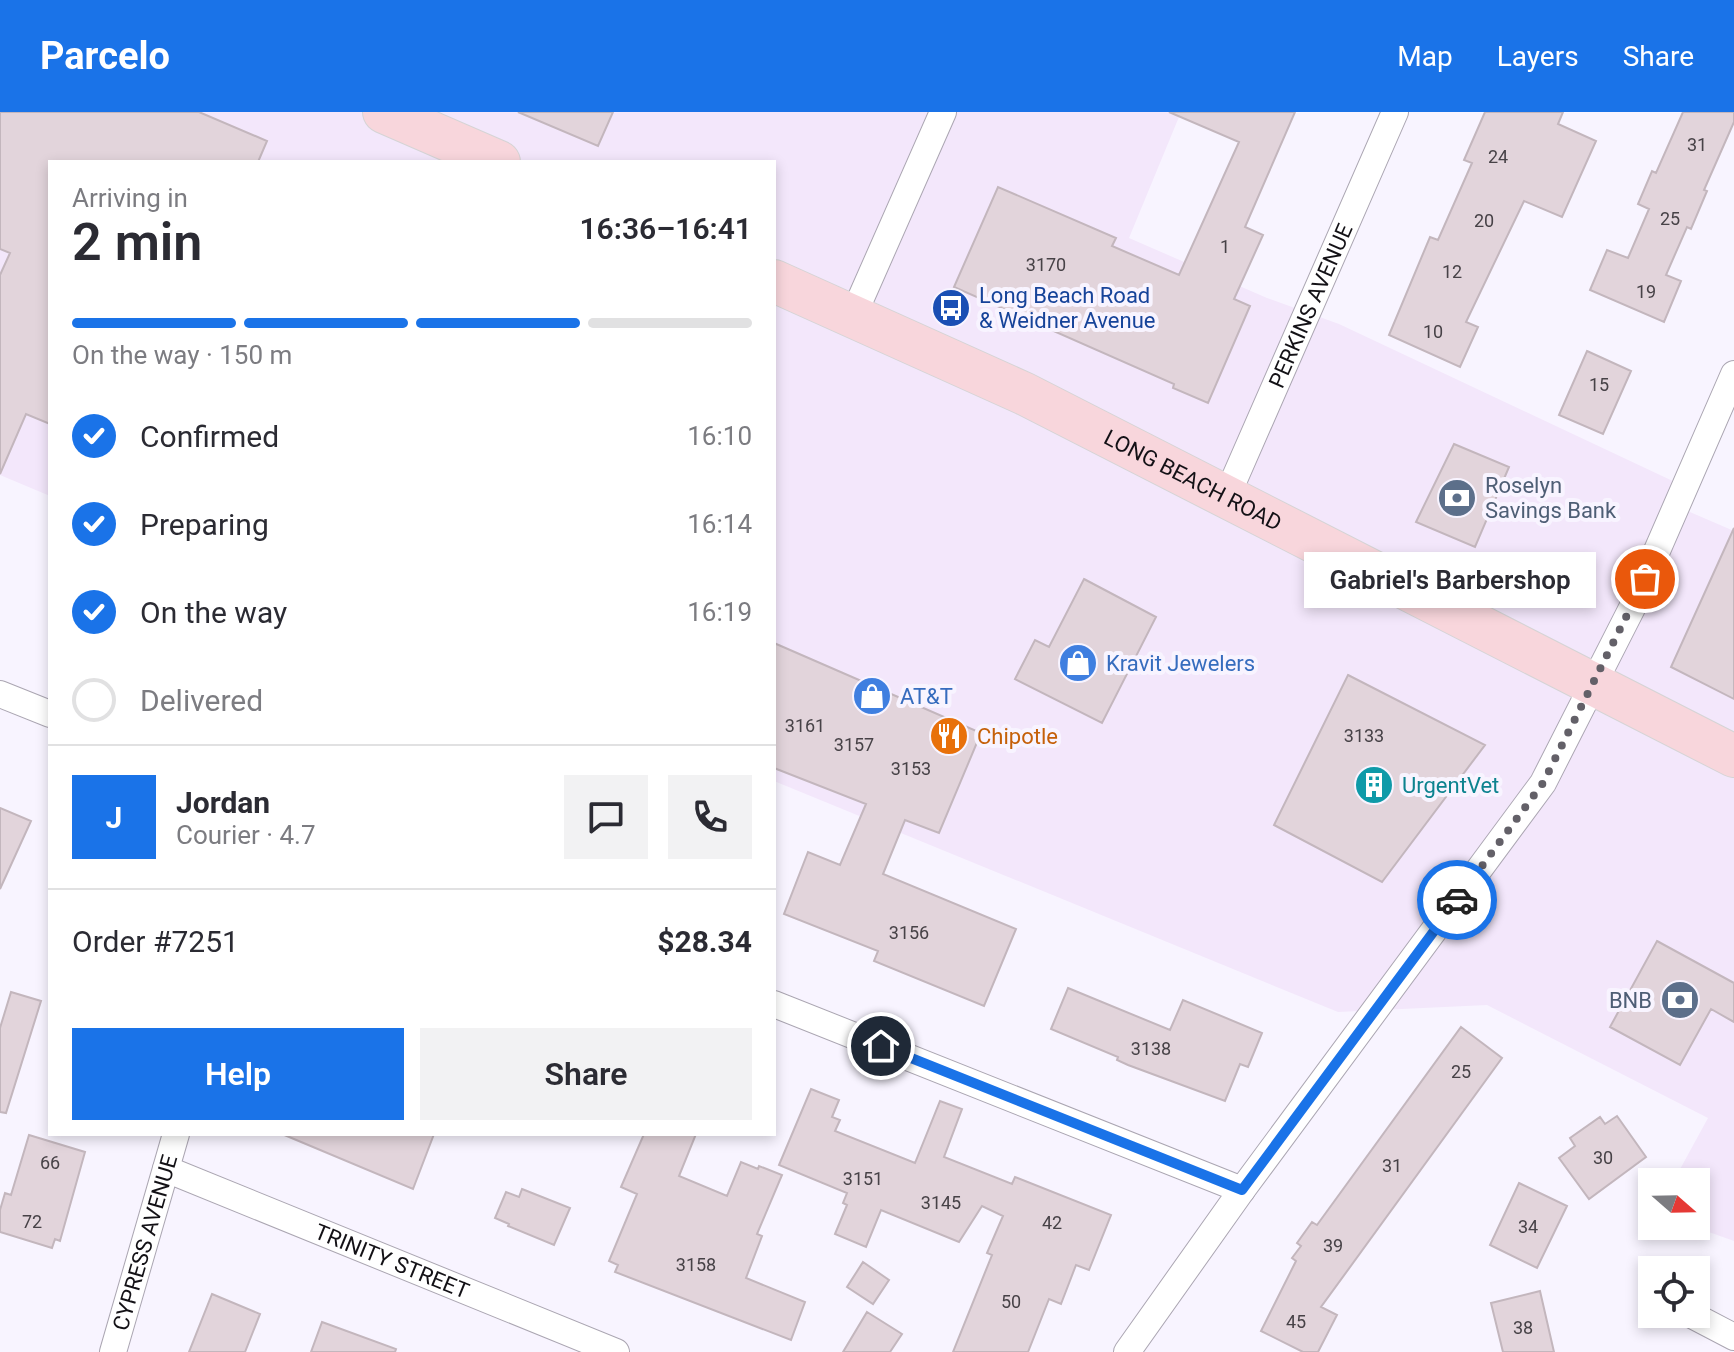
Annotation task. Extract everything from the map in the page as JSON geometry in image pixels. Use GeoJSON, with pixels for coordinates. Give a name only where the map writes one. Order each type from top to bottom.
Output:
{"type":"FeatureCollection","features":[{"type":"Feature","properties":{"kind":"main road"},"geometry":{"type":"LineString","coordinates":[[384,112],[494,160]]}},
{"type":"Feature","properties":{"kind":"main road","name":"LONG BEACH ROAD"},"geometry":{"type":"LineString","coordinates":[[776,282],[1025,394],[1734,756]]}},
{"type":"Feature","properties":{"kind":"street"},"geometry":{"type":"LineString","coordinates":[[853,316],[943,112]]}},
{"type":"Feature","properties":{"kind":"street","name":"PERKINS AVENUE"},"geometry":{"type":"LineString","coordinates":[[1226,498],[1395,112]]}},
{"type":"Feature","properties":{"kind":"street"},"geometry":{"type":"LineString","coordinates":[[1127,1352],[1242,1190],[1543,783],[1632,608],[1734,374]]}},
{"type":"Feature","properties":{"kind":"street"},"geometry":{"type":"LineString","coordinates":[[0,694],[48,713]]}},
{"type":"Feature","properties":{"kind":"street"},"geometry":{"type":"LineString","coordinates":[[776,1005],[1242,1190]]}},
{"type":"Feature","properties":{"kind":"street","name":"CYPRESS AVENUE"},"geometry":{"type":"LineString","coordinates":[[113,1352],[175,1136]]}},
{"type":"Feature","properties":{"kind":"street","name":"TRINITY STREET"},"geometry":{"type":"LineString","coordinates":[[166,1169],[616,1352]]}},
{"type":"Feature","properties":{"kind":"street"},"geometry":{"type":"LineString","coordinates":[[1710,1325],[1734,1338],[1727,1352]]}},
{"type":"Feature","properties":{"kind":"shaded area"},"geometry":{"type":"Polygon","coordinates":[[[0,112],[1181,112],[1129,238],[1267,298],[1339,324],[1677,483],[1669,503],[1734,531],[1734,1241],[1710,1232],[1710,1168],[1681,1168],[1708,1118],[1487,1005],[1338,1012],[776,782],[776,160],[48,160],[48,495],[0,475],[0,112]]]}},
{"type":"Feature","properties":{"kind":"building"},"geometry":{"type":"Polygon","coordinates":[[[0,112],[199,112],[267,141],[259,160],[48,160],[48,423],[26,414],[0,474],[0,275],[10,253],[0,249],[0,112]]]}},
{"type":"Feature","properties":{"kind":"building"},"geometry":{"type":"Polygon","coordinates":[[[518,112],[613,112],[598,146],[518,112]]]}},
{"type":"Feature","properties":{"kind":"building"},"geometry":{"type":"Polygon","coordinates":[[[1169,112],[1295,112],[1245,227],[1263,235],[1234,299],[1250,306],[1208,403],[1173,388],[1174,384],[954,287],[998,187],[1116,238],[1112,246],[1179,275],[1239,142],[1169,112]]]}},
{"type":"Feature","properties":{"kind":"building"},"geometry":{"type":"Polygon","coordinates":[[[1485,112],[1563,112],[1558,124],[1596,141],[1562,217],[1524,201],[1466,322],[1478,327],[1460,367],[1389,335],[1430,237],[1438,240],[1472,163],[1464,160],[1485,112]]]}},
{"type":"Feature","properties":{"kind":"building"},"geometry":{"type":"Polygon","coordinates":[[[1683,112],[1734,112],[1734,122],[1704,190],[1707,191],[1691,229],[1687,227],[1666,275],[1681,281],[1664,322],[1590,290],[1607,250],[1628,258],[1649,209],[1638,204],[1652,171],[1656,173],[1683,112]]]}},
{"type":"Feature","properties":{"kind":"building"},"geometry":{"type":"Polygon","coordinates":[[[1587,351],[1631,371],[1603,434],[1559,415],[1587,351]]]}},
{"type":"Feature","properties":{"kind":"building","name":"Roselyn Savings Bank"},"geometry":{"type":"Polygon","coordinates":[[[1454,444],[1509,467],[1475,547],[1416,522],[1454,444]]]}},
{"type":"Feature","properties":{"kind":"building"},"geometry":{"type":"Polygon","coordinates":[[[1734,528],[1734,699],[1671,667],[1734,528]]]}},
{"type":"Feature","properties":{"kind":"building","name":"Kravit Jewelers"},"geometry":{"type":"Polygon","coordinates":[[[1084,579],[1156,617],[1102,723],[1015,679],[1035,640],[1049,647],[1084,579]]]}},
{"type":"Feature","properties":{"kind":"building"},"geometry":{"type":"Polygon","coordinates":[[[776,644],[981,733],[939,833],[905,820],[883,874],[1016,929],[984,1006],[874,961],[878,951],[784,914],[808,852],[840,865],[866,804],[776,769],[776,644]]]}},
{"type":"Feature","properties":{"kind":"building","name":"UrgentVet"},"geometry":{"type":"Polygon","coordinates":[[[1348,675],[1485,745],[1382,882],[1274,825],[1348,675]]]}},
{"type":"Feature","properties":{"kind":"building"},"geometry":{"type":"Polygon","coordinates":[[[0,808],[31,821],[0,889],[0,808]]]}},
{"type":"Feature","properties":{"kind":"building","name":"BNB"},"geometry":{"type":"Polygon","coordinates":[[[1657,941],[1734,983],[1734,1022],[1711,1009],[1680,1065],[1610,1027],[1657,941]]]}},
{"type":"Feature","properties":{"kind":"building"},"geometry":{"type":"Polygon","coordinates":[[[1068,988],[1170,1030],[1183,1000],[1262,1033],[1248,1067],[1240,1064],[1225,1101],[1128,1065],[1117,1060],[1118,1057],[1051,1029],[1068,988]]]}},
{"type":"Feature","properties":{"kind":"building"},"geometry":{"type":"Polygon","coordinates":[[[11,992],[41,1001],[6,1113],[0,1112],[0,1028],[11,992]]]}},
{"type":"Feature","properties":{"kind":"building"},"geometry":{"type":"Polygon","coordinates":[[[1461,1027],[1502,1058],[1321,1307],[1337,1315],[1318,1352],[1303,1352],[1261,1331],[1296,1261],[1292,1258],[1301,1246],[1297,1243],[1312,1222],[1317,1225],[1461,1027]]]}},
{"type":"Feature","properties":{"kind":"building"},"geometry":{"type":"Polygon","coordinates":[[[811,1089],[839,1100],[832,1117],[840,1120],[835,1131],[915,1163],[940,1101],[962,1109],[944,1157],[1012,1184],[1015,1177],[1111,1215],[1089,1270],[1076,1265],[1061,1304],[1049,1299],[1028,1352],[953,1352],[992,1255],[987,1253],[1003,1216],[982,1206],[959,1242],[881,1210],[866,1247],[835,1234],[847,1205],[843,1203],[847,1193],[779,1165],[811,1089]]]}},
{"type":"Feature","properties":{"kind":"building"},"geometry":{"type":"Polygon","coordinates":[[[1617,1116],[1646,1157],[1589,1199],[1559,1158],[1575,1146],[1570,1138],[1600,1117],[1605,1124],[1617,1116]]]}},
{"type":"Feature","properties":{"kind":"building"},"geometry":{"type":"Polygon","coordinates":[[[29,1135],[85,1152],[60,1241],[55,1239],[52,1248],[0,1232],[0,1210],[5,1193],[11,1195],[29,1135]]]}},
{"type":"Feature","properties":{"kind":"building"},"geometry":{"type":"Polygon","coordinates":[[[287,1136],[433,1136],[413,1189],[287,1136]]]}},
{"type":"Feature","properties":{"kind":"building"},"geometry":{"type":"Polygon","coordinates":[[[643,1136],[695,1136],[679,1176],[727,1196],[741,1162],[782,1175],[757,1234],[762,1236],[746,1278],[805,1302],[791,1340],[615,1272],[618,1265],[609,1261],[637,1194],[621,1187],[643,1136]]]}},
{"type":"Feature","properties":{"kind":"building"},"geometry":{"type":"Polygon","coordinates":[[[1519,1183],[1567,1206],[1537,1268],[1490,1245],[1519,1183]]]}},
{"type":"Feature","properties":{"kind":"building"},"geometry":{"type":"Polygon","coordinates":[[[522,1189],[570,1208],[554,1245],[495,1218],[506,1192],[519,1197],[522,1189]]]}},
{"type":"Feature","properties":{"kind":"building"},"geometry":{"type":"Polygon","coordinates":[[[863,1262],[889,1280],[873,1304],[847,1287],[863,1262]]]}},
{"type":"Feature","properties":{"kind":"building"},"geometry":{"type":"Polygon","coordinates":[[[1540,1291],[1554,1352],[1503,1352],[1491,1303],[1540,1291]]]}},
{"type":"Feature","properties":{"kind":"building"},"geometry":{"type":"Polygon","coordinates":[[[212,1294],[260,1314],[245,1352],[189,1352],[212,1294]]]}},
{"type":"Feature","properties":{"kind":"building"},"geometry":{"type":"Polygon","coordinates":[[[867,1312],[902,1334],[890,1352],[843,1352],[867,1312]]]}},
{"type":"Feature","properties":{"kind":"building"},"geometry":{"type":"Polygon","coordinates":[[[322,1322],[396,1349],[395,1352],[311,1352],[322,1322]]]}},
{"type":"Feature","properties":{"kind":"way so far"},"geometry":{"type":"LineString","coordinates":[[1457,900],[1543,783],[1645,579]]}},
{"type":"Feature","properties":{"kind":"place","name":"Long Beach Road & Weidner Avenue"},"geometry":{"type":"Point","coordinates":[951,308]}},
{"type":"Feature","properties":{"kind":"place","name":"Roselyn Savings Bank"},"geometry":{"type":"Point","coordinates":[1457,498]}},
{"type":"Feature","properties":{"kind":"place","name":"Gabriel's Barbershop"},"geometry":{"type":"Point","coordinates":[1645,579]}},
{"type":"Feature","properties":{"kind":"place","name":"Kravit Jewelers"},"geometry":{"type":"Point","coordinates":[1078,663]}},
{"type":"Feature","properties":{"kind":"place","name":"AT&T"},"geometry":{"type":"Point","coordinates":[872,696]}},
{"type":"Feature","properties":{"kind":"place","name":"Chipotle"},"geometry":{"type":"Point","coordinates":[949,736]}},
{"type":"Feature","properties":{"kind":"place","name":"UrgentVet"},"geometry":{"type":"Point","coordinates":[1374,785]}},
{"type":"Feature","properties":{"kind":"place","name":"BNB"},"geometry":{"type":"Point","coordinates":[1680,1000]}},
{"type":"Feature","properties":{"kind":"route"},"geometry":{"type":"LineString","coordinates":[[881,1046],[1242,1190],[1457,900]]}}]}
